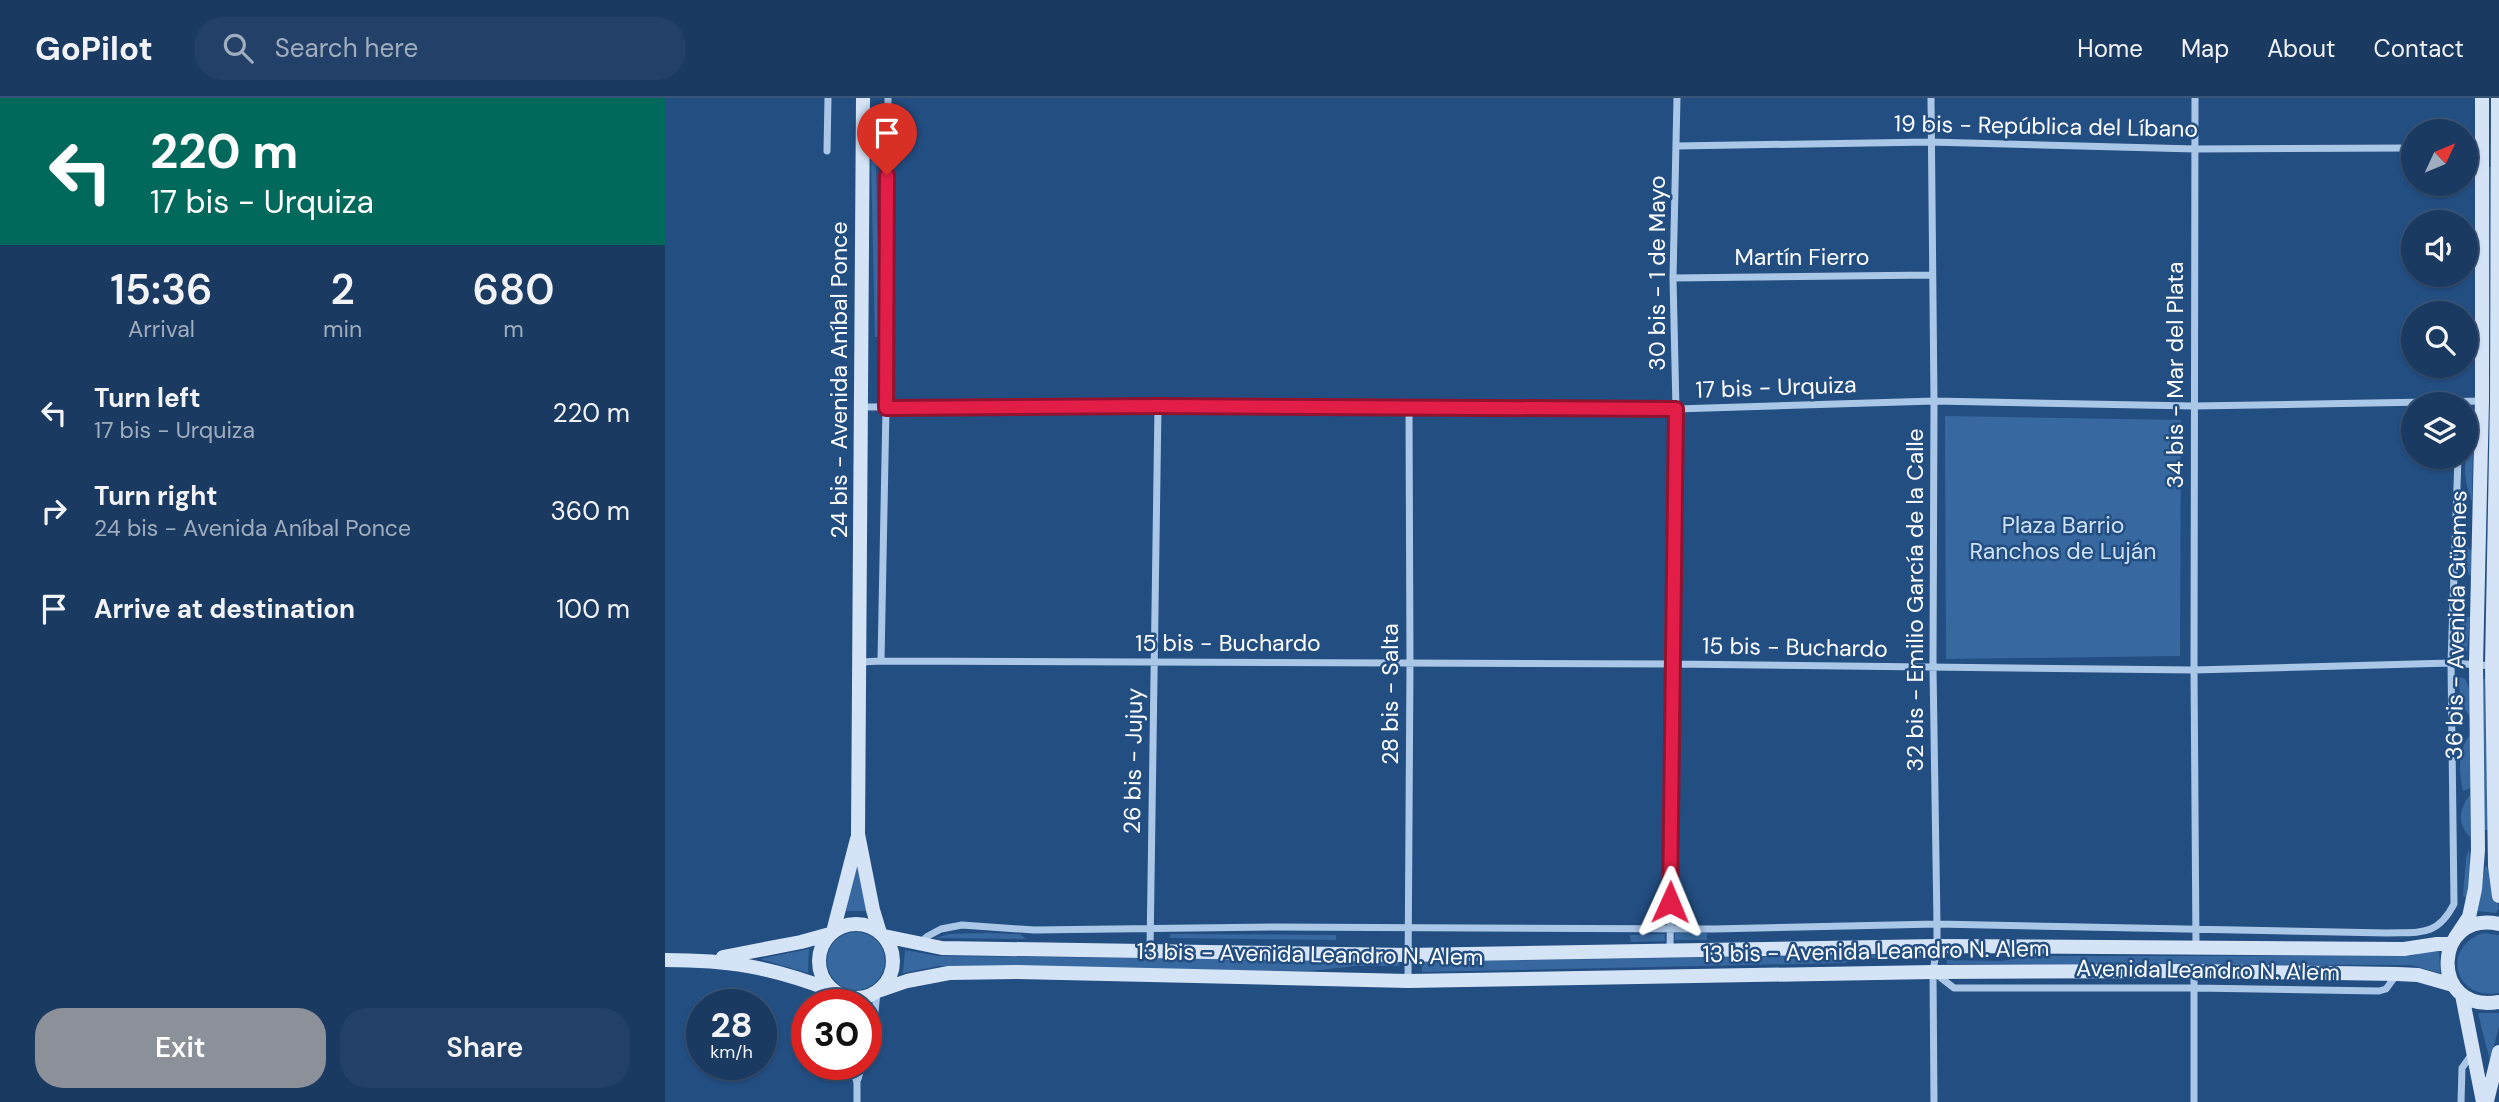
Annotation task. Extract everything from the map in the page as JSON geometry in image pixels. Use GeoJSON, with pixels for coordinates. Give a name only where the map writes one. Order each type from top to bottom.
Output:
{"type":"FeatureCollection","features":[{"type":"Feature","properties":{"kind":"main road","name":"24 bis - Avenida Aníbal Ponce"},"geometry":{"type":"LineString","coordinates":[[863,98],[858,834],[873,910],[882,935]]}},
{"type":"Feature","properties":{"kind":"main road","name":"36 bis - Avenida Güemes"},"geometry":{"type":"LineString","coordinates":[[2453,941],[2469,917],[2475,889],[2478,850],[2476,664],[2493,401],[2482,98]]}},
{"type":"Feature","properties":{"kind":"main road","name":"36 bis - Avenida Güemes"},"geometry":{"type":"LineString","coordinates":[[2498,98],[2493,401],[2495,866],[2499,896]]}},
{"type":"Feature","properties":{"kind":"main road","name":"24 bis - Avenida Aníbal Ponce"},"geometry":{"type":"LineString","coordinates":[[831,933],[858,834]]}},
{"type":"Feature","properties":{"kind":"main road"},"geometry":{"type":"LineString","coordinates":[[2485,1102],[2457,990],[2447,972],[2447,958],[2453,941],[2469,926],[2483,922],[2499,924]]}},
{"type":"Feature","properties":{"kind":"main road"},"geometry":{"type":"LineString","coordinates":[[708,960],[801,942],[857,923],[872,927],[891,946],[894,958],[889,981],[881,989]]}},
{"type":"Feature","properties":{"kind":"main road"},"geometry":{"type":"LineString","coordinates":[[831,933],[823,943],[818,965],[821,976],[832,989]]}},
{"type":"Feature","properties":{"kind":"main road","name":"13 bis - Avenida Leandro N. Alem"},"geometry":{"type":"LineString","coordinates":[[882,935],[918,945],[942,948],[1408,955],[1937,946],[2404,949],[2453,941]]}},
{"type":"Feature","properties":{"kind":"main road"},"geometry":{"type":"LineString","coordinates":[[665,960],[708,960],[761,967],[817,989]]}},
{"type":"Feature","properties":{"kind":"main road","name":"13 bis - Avenida Leandro N. Alem"},"geometry":{"type":"LineString","coordinates":[[882,990],[907,981],[949,974],[990,973],[1408,981],[1933,972],[2195,971],[2418,975],[2457,990],[2474,1002],[2499,1002]]}},
{"type":"Feature","properties":{"kind":"main road"},"geometry":{"type":"LineString","coordinates":[[2485,1102],[2499,1052]]}},
{"type":"Feature","properties":{"kind":"street"},"geometry":{"type":"LineString","coordinates":[[827,151],[828,98]]}},
{"type":"Feature","properties":{"kind":"street","name":"24 bis - Avenida Aníbal Ponce"},"geometry":{"type":"LineString","coordinates":[[881,661],[888,98]]}},
{"type":"Feature","properties":{"kind":"street","name":"30 bis - 1 de Mayo"},"geometry":{"type":"LineString","coordinates":[[1670,951],[1676,409],[1673,278],[1677,98]]}},
{"type":"Feature","properties":{"kind":"street","name":"32 bis - Emilio García de la Calle"},"geometry":{"type":"LineString","coordinates":[[1931,98],[1933,668],[1937,924],[1933,972],[1934,1102]]}},
{"type":"Feature","properties":{"kind":"street","name":"34 bis - Mar del Plata"},"geometry":{"type":"LineString","coordinates":[[2195,98],[2193,406],[2196,946]]}},
{"type":"Feature","properties":{"kind":"street","name":"19 bis - República del Líbano"},"geometry":{"type":"LineString","coordinates":[[1677,146],[1930,142],[2195,149],[2401,148]]}},
{"type":"Feature","properties":{"kind":"street"},"geometry":{"type":"LineString","coordinates":[[2478,148],[2499,148]]}},
{"type":"Feature","properties":{"kind":"street","name":"Martín Fierro"},"geometry":{"type":"LineString","coordinates":[[1673,278],[1932,275]]}},
{"type":"Feature","properties":{"kind":"street","name":"17 bis - Urquiza"},"geometry":{"type":"LineString","coordinates":[[862,407],[1676,409],[1934,401],[2193,406],[2401,404]]}},
{"type":"Feature","properties":{"kind":"street","name":"26 bis - Jujuy"},"geometry":{"type":"LineString","coordinates":[[1150,950],[1158,406]]}},
{"type":"Feature","properties":{"kind":"street","name":"28 bis - Salta"},"geometry":{"type":"LineString","coordinates":[[1408,981],[1409,407]]}},
{"type":"Feature","properties":{"kind":"street","name":"36 bis - Avenida Güemes"},"geometry":{"type":"LineString","coordinates":[[2454,904],[2451,663],[2458,469]]}},
{"type":"Feature","properties":{"kind":"street"},"geometry":{"type":"LineString","coordinates":[[861,662],[881,661]]}},
{"type":"Feature","properties":{"kind":"street","name":"15 bis - Buchardo"},"geometry":{"type":"LineString","coordinates":[[881,661],[1673,664],[2194,670],[2451,663],[2495,666]]}},
{"type":"Feature","properties":{"kind":"street","name":"13 bis - Avenida Leandro N. Alem"},"geometry":{"type":"LineString","coordinates":[[918,945],[941,929],[962,926],[1034,930],[1670,929],[1937,924],[2412,932],[2440,926],[2454,904]]}},
{"type":"Feature","properties":{"kind":"street"},"geometry":{"type":"LineString","coordinates":[[2194,1102],[2195,971]]}},
{"type":"Feature","properties":{"kind":"street","name":"Avenida Leandro N. Alem"},"geometry":{"type":"LineString","coordinates":[[1933,972],[1954,988],[2379,991],[2386,989],[2397,974]]}},
{"type":"Feature","properties":{"kind":"street"},"geometry":{"type":"LineString","coordinates":[[2461,1102],[2462,1068],[2474,1050]]}},
{"type":"Feature","properties":{"kind":"street"},"geometry":{"type":"LineString","coordinates":[[856,1080],[857,1102]]}},
{"type":"Feature","properties":{"kind":"green space"},"geometry":{"type":"Polygon","coordinates":[[[871,161],[876,161],[880,337],[875,337],[871,161]]]}},
{"type":"Feature","properties":{"kind":"green space"},"geometry":{"type":"Polygon","coordinates":[[[2489,167],[2492,167],[2489,377],[2486,377],[2489,167]]]}},
{"type":"Feature","properties":{"kind":"green space","name":"Plaza Barrio Ranchos de Luján"},"geometry":{"type":"Polygon","coordinates":[[[1945,416],[2181,420],[2180,656],[1946,659],[1945,416]]]}},
{"type":"Feature","properties":{"kind":"green space"},"geometry":{"type":"Polygon","coordinates":[[[2473,469],[2472,501],[2467,486],[2465,471],[2473,469]]]}},
{"type":"Feature","properties":{"kind":"green space"},"geometry":{"type":"Polygon","coordinates":[[[2465,545],[2472,551],[2471,577],[2464,562],[2465,545]]]}},
{"type":"Feature","properties":{"kind":"green space"},"geometry":{"type":"Polygon","coordinates":[[[2461,617],[2470,617],[2467,651],[2455,654],[2455,642],[2459,639],[2461,617]]]}},
{"type":"Feature","properties":{"kind":"green space"},"geometry":{"type":"Polygon","coordinates":[[[2458,676],[2465,679],[2469,688],[2471,718],[2461,704],[2458,676]]]}},
{"type":"Feature","properties":{"kind":"green space"},"geometry":{"type":"Polygon","coordinates":[[[2482,679],[2486,679],[2488,830],[2484,830],[2482,679]]]}},
{"type":"Feature","properties":{"kind":"green space"},"geometry":{"type":"Polygon","coordinates":[[[2471,734],[2471,788],[2463,791],[2461,754],[2471,734]]]}},
{"type":"Feature","properties":{"kind":"green space"},"geometry":{"type":"Polygon","coordinates":[[[2470,795],[2470,837],[2463,827],[2461,816],[2470,795]]]}},
{"type":"Feature","properties":{"kind":"green space"},"geometry":{"type":"Polygon","coordinates":[[[2469,849],[2471,886],[2467,898],[2463,896],[2469,849]]]}},
{"type":"Feature","properties":{"kind":"green space"},"geometry":{"type":"Polygon","coordinates":[[[857,864],[867,911],[844,911],[857,864]]]}},
{"type":"Feature","properties":{"kind":"green space"},"geometry":{"type":"Polygon","coordinates":[[[2487,866],[2499,908],[2496,913],[2476,909],[2487,866]]]}},
{"type":"Feature","properties":{"kind":"green space"},"geometry":{"type":"Polygon","coordinates":[[[850,932],[862,932],[877,940],[885,955],[885,967],[877,982],[864,989],[845,988],[835,982],[827,967],[827,955],[835,940],[850,932]]]}},
{"type":"Feature","properties":{"kind":"green space"},"geometry":{"type":"Polygon","coordinates":[[[1675,933],[1707,933],[1707,940],[1675,940],[1675,933]]]}},
{"type":"Feature","properties":{"kind":"green space"},"geometry":{"type":"Polygon","coordinates":[[[2483,933],[2499,935],[2499,993],[2484,993],[2472,989],[2458,972],[2461,950],[2470,940],[2483,933]]]}},
{"type":"Feature","properties":{"kind":"green space"},"geometry":{"type":"Polygon","coordinates":[[[949,934],[1020,934],[1026,939],[935,938],[949,934]]]}},
{"type":"Feature","properties":{"kind":"green space"},"geometry":{"type":"Polygon","coordinates":[[[1171,934],[1336,935],[1336,940],[1169,938],[1171,934]]]}},
{"type":"Feature","properties":{"kind":"green space"},"geometry":{"type":"Polygon","coordinates":[[[1665,934],[1665,941],[1631,942],[1630,935],[1665,934]]]}},
{"type":"Feature","properties":{"kind":"green space"},"geometry":{"type":"Polygon","coordinates":[[[2439,948],[2440,973],[2411,965],[1947,964],[1947,960],[2002,961],[2030,956],[2411,956],[2439,948]]]}},
{"type":"Feature","properties":{"kind":"green space"},"geometry":{"type":"Polygon","coordinates":[[[809,949],[808,973],[760,959],[809,949]]]}},
{"type":"Feature","properties":{"kind":"green space"},"geometry":{"type":"Polygon","coordinates":[[[905,950],[938,956],[1399,961],[1399,966],[1355,966],[1311,971],[939,966],[903,973],[905,950]]]}},
{"type":"Feature","properties":{"kind":"green space"},"geometry":{"type":"Polygon","coordinates":[[[1923,954],[1923,958],[1863,958],[1844,963],[1422,972],[1422,962],[1923,954]]]}},
{"type":"Feature","properties":{"kind":"green space"},"geometry":{"type":"Polygon","coordinates":[[[2478,1013],[2499,1013],[2499,1026],[2490,1061],[2478,1013]]]}},
{"type":"Feature","properties":{"kind":"route"},"geometry":{"type":"LineString","coordinates":[[887,175],[886,408],[1158,406],[1676,409],[1670,902]]}}]}
